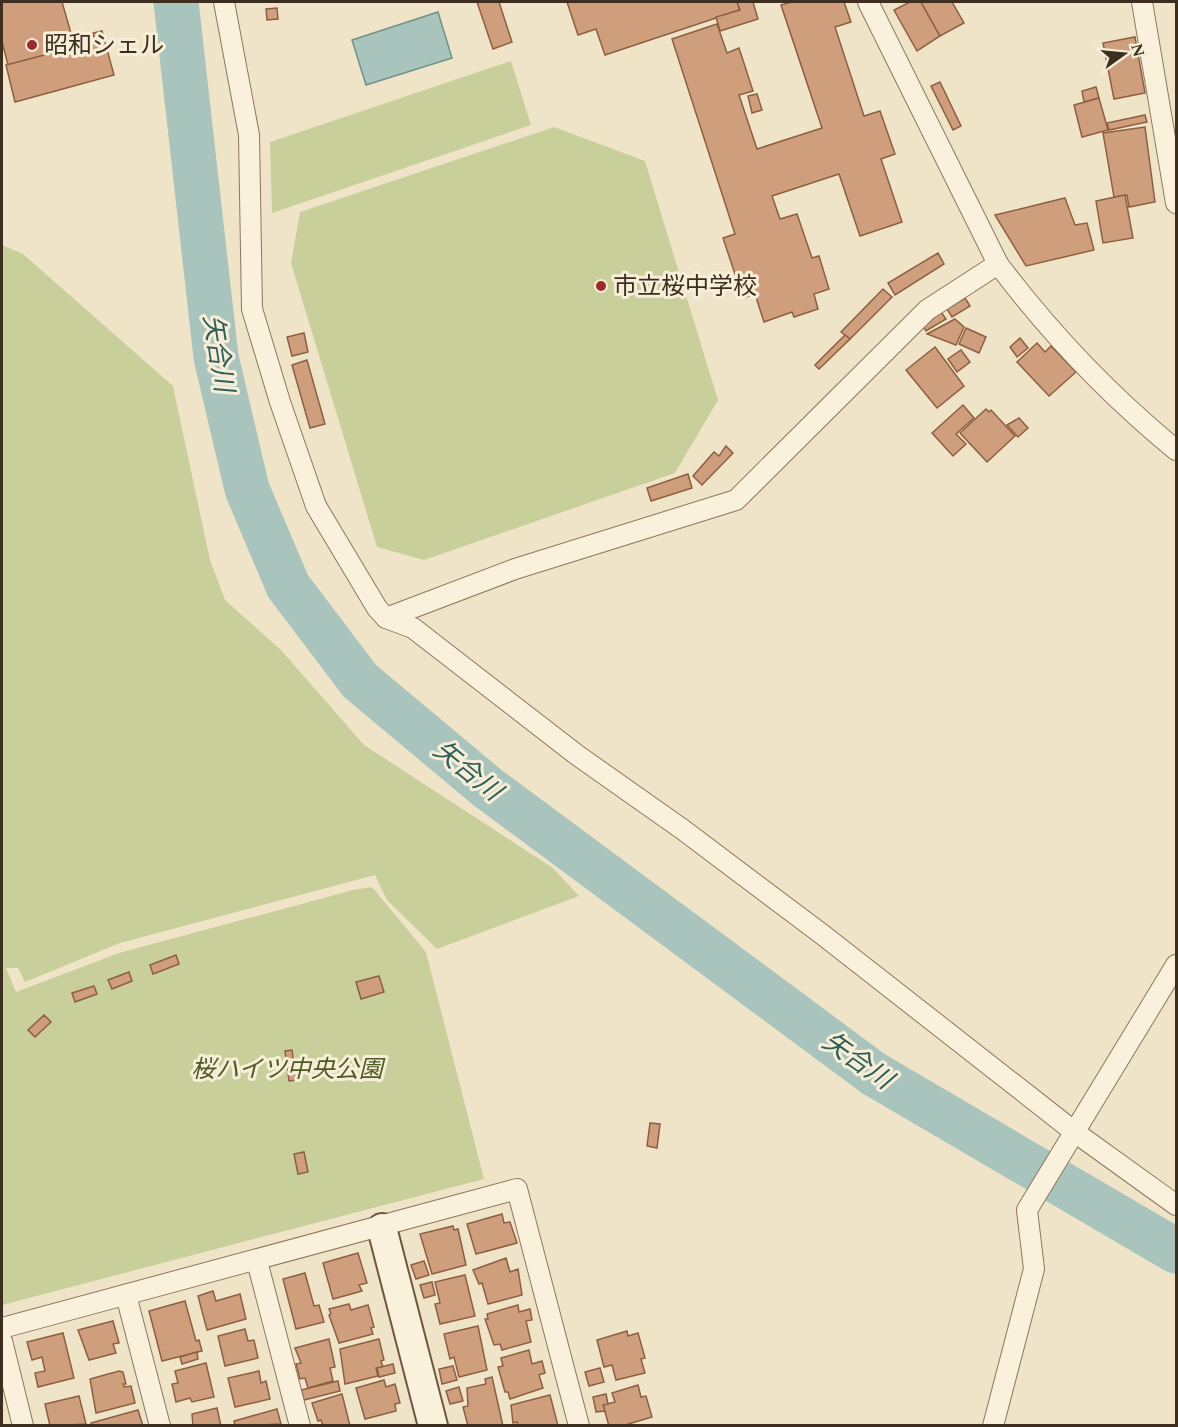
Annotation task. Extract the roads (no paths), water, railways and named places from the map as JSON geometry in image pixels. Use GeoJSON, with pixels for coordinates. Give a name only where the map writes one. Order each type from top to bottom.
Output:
{"type":"FeatureCollection","features":[{"type":"Feature","properties":{"kind":"street"},"geometry":{"type":"LineString","coordinates":[[224,2],[249,135],[252,309],[279,402],[316,506],[368,596],[386,618],[413,628],[577,755],[682,829],[823,935],[1072,1140],[1176,1205]]}},
{"type":"Feature","properties":{"kind":"street"},"geometry":{"type":"LineString","coordinates":[[868,2],[998,264],[1025,300],[1088,371],[1176,450]]}},
{"type":"Feature","properties":{"kind":"street"},"geometry":{"type":"LineString","coordinates":[[1142,2],[1176,203]]}},
{"type":"Feature","properties":{"kind":"street"},"geometry":{"type":"LineString","coordinates":[[386,618],[515,569],[736,500],[927,310],[998,264]]}},
{"type":"Feature","properties":{"kind":"street"},"geometry":{"type":"LineString","coordinates":[[993,1425],[1034,1269],[1026,1210],[1072,1140],[1176,965]]}},
{"type":"Feature","properties":{"kind":"street"},"geometry":{"type":"LineString","coordinates":[[2,1328],[381,1228],[408,1217],[517,1189],[579,1425]]}},
{"type":"Feature","properties":{"kind":"street"},"geometry":{"type":"LineString","coordinates":[[381,1228],[433,1425]]}},
{"type":"Feature","properties":{"kind":"street"},"geometry":{"type":"LineString","coordinates":[[257,1261],[300,1425]]}},
{"type":"Feature","properties":{"kind":"street"},"geometry":{"type":"LineString","coordinates":[[126,1295],[160,1425]]}},
{"type":"Feature","properties":{"kind":"street"},"geometry":{"type":"LineString","coordinates":[[2,1341],[23,1425]]}},
{"type":"Feature","properties":{"kind":"water"},"geometry":{"type":"Polygon","coordinates":[[[438,12],[452,58],[366,85],[352,40],[438,12]]]}},
{"type":"Feature","properties":{"kind":"waterway","name":"矢合川"},"geometry":{"type":"LineString","coordinates":[[176,2],[216,357],[247,489],[288,586],[360,681],[488,788],[874,1074],[1176,1251]]}},
{"type":"Feature","properties":{"kind":"place","name":"昭和シェル"},"geometry":{"type":"Point","coordinates":[32,45]}},
{"type":"Feature","properties":{"kind":"place","name":"市立桜中学校"},"geometry":{"type":"Point","coordinates":[601,286]}},
{"type":"Feature","properties":{"kind":"park label","name":"桜ハイツ中央公園"},"geometry":{"type":"Point","coordinates":[287,1069]}}]}
